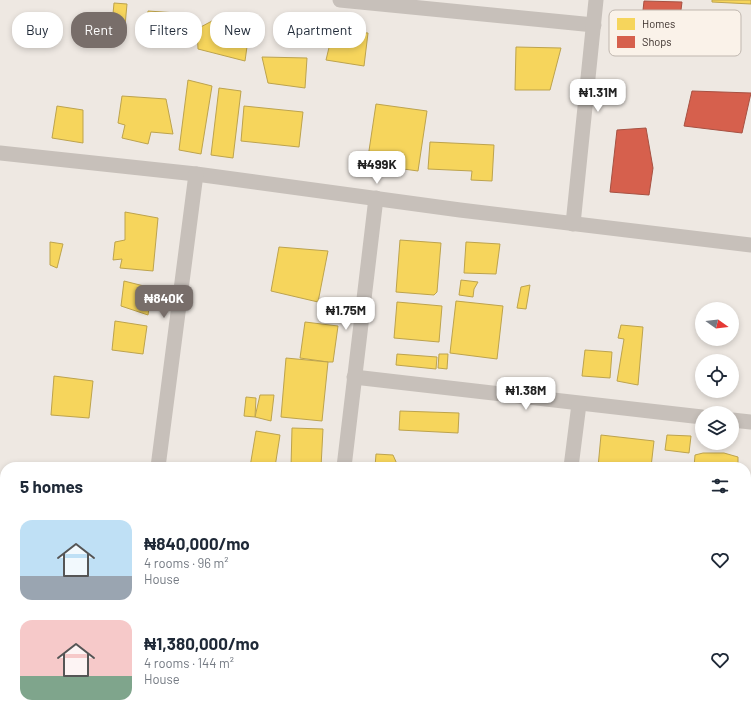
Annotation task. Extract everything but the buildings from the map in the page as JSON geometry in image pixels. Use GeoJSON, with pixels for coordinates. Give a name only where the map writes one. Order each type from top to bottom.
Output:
{"type":"FeatureCollection","features":[{"type":"Feature","properties":{"kind":"street"},"geometry":{"type":"LineString","coordinates":[[340,0],[594,25]]}},
{"type":"Feature","properties":{"kind":"street"},"geometry":{"type":"LineString","coordinates":[[573,224],[596,0]]}},
{"type":"Feature","properties":{"kind":"street"},"geometry":{"type":"LineString","coordinates":[[0,153],[196,174],[573,224],[751,245]]}},
{"type":"Feature","properties":{"kind":"street"},"geometry":{"type":"LineString","coordinates":[[159,462],[196,174]]}},
{"type":"Feature","properties":{"kind":"street"},"geometry":{"type":"LineString","coordinates":[[345,462],[376,198]]}},
{"type":"Feature","properties":{"kind":"street"},"geometry":{"type":"LineString","coordinates":[[354,377],[695,416]]}},
{"type":"Feature","properties":{"kind":"street"},"geometry":{"type":"LineString","coordinates":[[571,462],[579,404]]}},
{"type":"Feature","properties":{"kind":"street"},"geometry":{"type":"LineString","coordinates":[[739,421],[751,422]]}}]}
